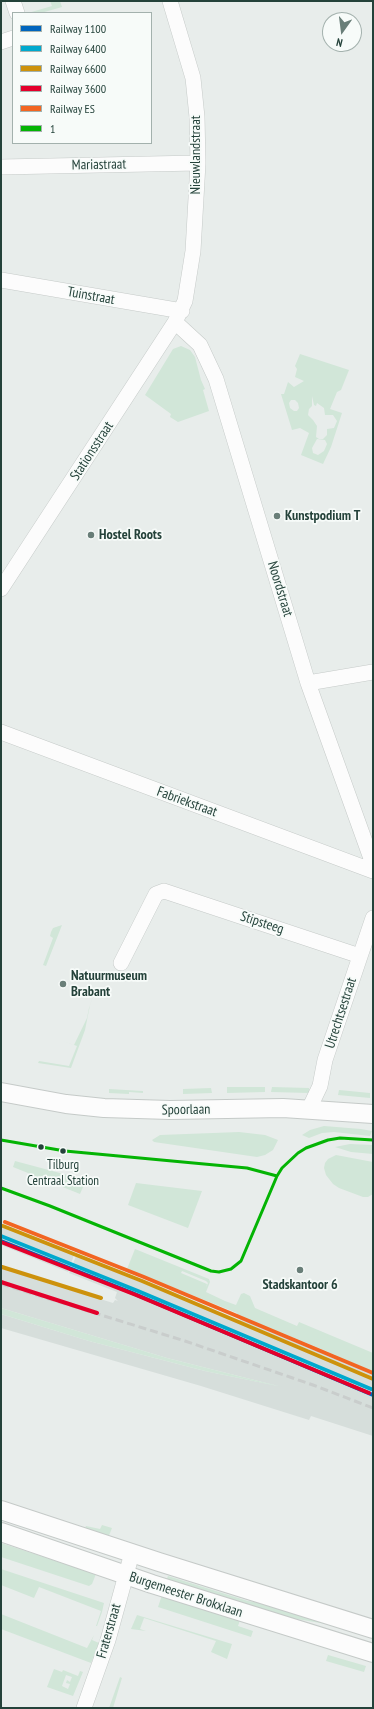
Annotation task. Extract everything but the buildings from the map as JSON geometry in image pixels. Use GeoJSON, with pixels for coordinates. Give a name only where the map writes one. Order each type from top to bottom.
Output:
{"type":"FeatureCollection","features":[{"type":"Feature","properties":{"kind":"street"},"geometry":{"type":"LineString","coordinates":[[13,1],[17,12]]}},
{"type":"Feature","properties":{"kind":"street","name":"Nieuwlandstraat"},"geometry":{"type":"LineString","coordinates":[[170,1],[193,78],[197,117],[198,163],[193,251],[188,291],[178,317]]}},
{"type":"Feature","properties":{"kind":"street"},"geometry":{"type":"LineString","coordinates":[[1,42],[12,38]]}},
{"type":"Feature","properties":{"kind":"street","name":"Mariastraat"},"geometry":{"type":"LineString","coordinates":[[1,167],[198,163]]}},
{"type":"Feature","properties":{"kind":"street","name":"Tuinstraat"},"geometry":{"type":"LineString","coordinates":[[1,280],[178,317]]}},
{"type":"Feature","properties":{"kind":"street","name":"Stationsstraat"},"geometry":{"type":"LineString","coordinates":[[1,589],[178,317]]}},
{"type":"Feature","properties":{"kind":"street","name":"Noordstraat"},"geometry":{"type":"LineString","coordinates":[[178,317],[200,345],[216,379],[308,682],[373,864]]}},
{"type":"Feature","properties":{"kind":"street"},"geometry":{"type":"LineString","coordinates":[[308,682],[373,672]]}},
{"type":"Feature","properties":{"kind":"street","name":"Fabriekstraat"},"geometry":{"type":"LineString","coordinates":[[1,732],[373,871]]}},
{"type":"Feature","properties":{"kind":"street","name":"Stipsteeg"},"geometry":{"type":"LineString","coordinates":[[121,963],[156,894],[164,891],[360,956]]}},
{"type":"Feature","properties":{"kind":"street","name":"Utrechtsestraat"},"geometry":{"type":"LineString","coordinates":[[309,1109],[320,1086],[325,1060],[373,918]]}},
{"type":"Feature","properties":{"kind":"street","name":"Spoorlaan"},"geometry":{"type":"LineString","coordinates":[[1,1092],[66,1104],[120,1109],[309,1109],[373,1114]]}},
{"type":"Feature","properties":{"kind":"street","name":"Burgemeester Brokxlaan"},"geometry":{"type":"LineString","coordinates":[[1,1510],[373,1629]]}},
{"type":"Feature","properties":{"kind":"street","name":"Burgemeester Brokxlaan"},"geometry":{"type":"LineString","coordinates":[[1,1532],[126,1575],[373,1653]]}},
{"type":"Feature","properties":{"kind":"street","name":"Fraterstraat"},"geometry":{"type":"LineString","coordinates":[[84,1708],[108,1640],[132,1553]]}},
{"type":"Feature","properties":{"kind":"shaded area"},"geometry":{"type":"Polygon","coordinates":[[[1,1226],[74,1255],[68,1272],[1,1245],[1,1226]]]}},
{"type":"Feature","properties":{"kind":"shaded area"},"geometry":{"type":"Polygon","coordinates":[[[76,1256],[239,1321],[240,1319],[236,1317],[237,1315],[319,1348],[373,1372],[373,1436],[311,1416],[309,1420],[201,1386],[1,1328],[1,1314],[89,1341],[205,1371],[278,1386],[167,1358],[1,1308],[1,1268],[113,1303],[115,1300],[118,1301],[115,1298],[117,1292],[69,1273],[76,1256]]]}},
{"type":"Feature","properties":{"kind":"green space"},"geometry":{"type":"Polygon","coordinates":[[[50,1],[60,1],[62,7],[44,12],[31,12],[52,6],[50,1]]]}},
{"type":"Feature","properties":{"kind":"green space"},"geometry":{"type":"Polygon","coordinates":[[[181,346],[190,350],[195,357],[205,389],[203,390],[209,411],[178,422],[170,417],[171,414],[145,395],[173,349],[181,346]]]}},
{"type":"Feature","properties":{"kind":"green space"},"geometry":{"type":"Polygon","coordinates":[[[300,354],[349,370],[341,390],[337,392],[330,409],[342,413],[331,447],[323,464],[301,455],[309,433],[300,428],[292,430],[281,394],[284,394],[288,382],[294,387],[304,381],[295,377],[297,369],[295,366],[300,354]],[[312,396],[312,406],[309,409],[308,415],[317,426],[316,437],[323,439],[327,435],[327,429],[334,428],[337,421],[333,415],[325,415],[324,408],[317,403],[316,406],[314,405],[312,396]],[[291,400],[289,403],[290,408],[297,411],[299,408],[298,403],[295,400],[291,400]],[[317,439],[312,448],[313,453],[318,455],[324,451],[327,444],[325,440],[317,439]]]}},
{"type":"Feature","properties":{"kind":"green space"},"geometry":{"type":"Polygon","coordinates":[[[62,925],[46,966],[43,965],[53,938],[50,936],[51,932],[53,928],[62,925]]]}},
{"type":"Feature","properties":{"kind":"green space"},"geometry":{"type":"Polygon","coordinates":[[[90,1005],[85,1030],[71,1068],[38,1063],[39,1061],[69,1066],[77,1046],[74,1045],[87,1018],[90,1005]]]}},
{"type":"Feature","properties":{"kind":"green space"},"geometry":{"type":"Polygon","coordinates":[[[227,1087],[265,1087],[265,1092],[227,1093],[227,1087]]]}},
{"type":"Feature","properties":{"kind":"green space"},"geometry":{"type":"Polygon","coordinates":[[[272,1087],[309,1088],[309,1093],[271,1092],[272,1087]]]}},
{"type":"Feature","properties":{"kind":"green space"},"geometry":{"type":"Polygon","coordinates":[[[211,1088],[212,1093],[183,1094],[183,1089],[211,1088]]]}},
{"type":"Feature","properties":{"kind":"green space"},"geometry":{"type":"Polygon","coordinates":[[[109,1089],[143,1091],[143,1093],[109,1093],[109,1089]]]}},
{"type":"Feature","properties":{"kind":"green space"},"geometry":{"type":"Polygon","coordinates":[[[339,1090],[370,1093],[370,1098],[338,1095],[339,1090]]]}},
{"type":"Feature","properties":{"kind":"green space"},"geometry":{"type":"Polygon","coordinates":[[[324,1126],[372,1131],[370,1136],[334,1132],[322,1133],[309,1138],[302,1135],[310,1130],[324,1126]]]}},
{"type":"Feature","properties":{"kind":"green space"},"geometry":{"type":"Polygon","coordinates":[[[239,1132],[265,1135],[278,1140],[273,1150],[265,1155],[257,1157],[154,1142],[152,1140],[160,1135],[239,1132]]]}},
{"type":"Feature","properties":{"kind":"green space"},"geometry":{"type":"Polygon","coordinates":[[[350,1144],[373,1145],[373,1154],[351,1152],[335,1147],[350,1144]]]}},
{"type":"Feature","properties":{"kind":"green space"},"geometry":{"type":"Polygon","coordinates":[[[336,1155],[373,1162],[373,1194],[368,1197],[363,1197],[339,1188],[333,1184],[326,1175],[324,1168],[328,1159],[336,1155]]]}},
{"type":"Feature","properties":{"kind":"green space"},"geometry":{"type":"Polygon","coordinates":[[[15,1161],[86,1180],[80,1194],[13,1167],[15,1161]]]}},
{"type":"Feature","properties":{"kind":"green space"},"geometry":{"type":"Polygon","coordinates":[[[136,1183],[202,1191],[188,1228],[128,1205],[136,1183]]]}},
{"type":"Feature","properties":{"kind":"green space"},"geometry":{"type":"Polygon","coordinates":[[[135,1249],[209,1279],[210,1282],[206,1292],[225,1301],[236,1305],[241,1294],[244,1293],[250,1296],[255,1308],[297,1326],[299,1322],[373,1353],[373,1372],[319,1348],[237,1315],[237,1313],[127,1269],[135,1249]],[[182,1271],[181,1273],[207,1284],[206,1287],[208,1283],[182,1271]]]}},
{"type":"Feature","properties":{"kind":"green space"},"geometry":{"type":"Polygon","coordinates":[[[1,1308],[167,1358],[282,1387],[205,1371],[89,1341],[1,1314],[1,1308]]]}},
{"type":"Feature","properties":{"kind":"green space"},"geometry":{"type":"Polygon","coordinates":[[[102,1525],[112,1528],[108,1538],[83,1532],[86,1526],[100,1529],[102,1525]]]}},
{"type":"Feature","properties":{"kind":"green space"},"geometry":{"type":"Polygon","coordinates":[[[1,1543],[96,1574],[92,1584],[89,1586],[1,1557],[1,1543]]]}},
{"type":"Feature","properties":{"kind":"green space"},"geometry":{"type":"Polygon","coordinates":[[[1,1569],[104,1603],[97,1626],[101,1611],[39,1587],[34,1598],[1,1585],[1,1569]]]}},
{"type":"Feature","properties":{"kind":"green space"},"geometry":{"type":"Polygon","coordinates":[[[168,1576],[248,1601],[283,1606],[338,1626],[285,1617],[166,1581],[168,1576]]]}},
{"type":"Feature","properties":{"kind":"green space"},"geometry":{"type":"Polygon","coordinates":[[[162,1595],[240,1620],[238,1626],[253,1631],[251,1637],[158,1607],[162,1595]]]}},
{"type":"Feature","properties":{"kind":"green space"},"geometry":{"type":"Polygon","coordinates":[[[1,1614],[87,1648],[94,1635],[92,1640],[99,1643],[91,1663],[1,1629],[1,1614]]]}},
{"type":"Feature","properties":{"kind":"green space"},"geometry":{"type":"Polygon","coordinates":[[[137,1615],[232,1644],[227,1659],[211,1652],[216,1641],[144,1618],[140,1629],[146,1631],[131,1629],[137,1615]]]}},
{"type":"Feature","properties":{"kind":"green space"},"geometry":{"type":"Polygon","coordinates":[[[328,1655],[366,1666],[364,1672],[326,1661],[328,1655]]]}},
{"type":"Feature","properties":{"kind":"green space"},"geometry":{"type":"Polygon","coordinates":[[[54,1669],[62,1672],[63,1670],[78,1676],[80,1671],[83,1672],[73,1696],[47,1687],[54,1669]],[[66,1675],[62,1686],[68,1689],[70,1684],[66,1683],[67,1680],[70,1682],[72,1677],[66,1675]]]}},
{"type":"Feature","properties":{"kind":"green space"},"geometry":{"type":"Polygon","coordinates":[[[120,1677],[122,1678],[113,1708],[109,1708],[120,1677]]]}},
{"type":"Feature","properties":{"kind":"railway"},"geometry":{"type":"LineString","coordinates":[[1,1284],[185,1341],[313,1385],[373,1408]]}},
{"type":"Feature","properties":{"kind":"rail line","name":"ES"},"geometry":{"type":"LineString","coordinates":[[5,1222],[144,1277],[373,1373]]}},
{"type":"Feature","properties":{"kind":"rail line","name":"6600"},"geometry":{"type":"LineString","coordinates":[[3,1226],[142,1281],[373,1379]]}},
{"type":"Feature","properties":{"kind":"rail line","name":"6400"},"geometry":{"type":"LineString","coordinates":[[1,1236],[138,1291],[371,1389]]}},
{"type":"Feature","properties":{"kind":"rail line","name":"1100"},"geometry":{"type":"LineString","coordinates":[[1,1241],[130,1292],[373,1395]]}},
{"type":"Feature","properties":{"kind":"rail line","name":"3600"},"geometry":{"type":"LineString","coordinates":[[1,1242],[136,1295],[369,1393]]}},
{"type":"Feature","properties":{"kind":"rail line","name":"6600"},"geometry":{"type":"LineString","coordinates":[[2,1267],[101,1298]]}},
{"type":"Feature","properties":{"kind":"rail line","name":"3600"},"geometry":{"type":"LineString","coordinates":[[1,1282],[97,1313]]}},
{"type":"Feature","properties":{"kind":"transit line","name":"1"},"geometry":{"type":"LineString","coordinates":[[1,1188],[50,1206],[211,1271],[219,1272],[231,1269],[241,1261],[277,1176],[282,1168],[298,1153],[306,1148],[328,1140],[340,1138],[373,1140]]}},
{"type":"Feature","properties":{"kind":"transit line","name":"1"},"geometry":{"type":"LineString","coordinates":[[1,1140],[65,1151],[247,1168],[277,1176]]}},
{"type":"Feature","properties":{"kind":"place","name":"Kunstpodium T"},"geometry":{"type":"Point","coordinates":[277,516]}},
{"type":"Feature","properties":{"kind":"place","name":"Hostel Roots"},"geometry":{"type":"Point","coordinates":[91,535]}},
{"type":"Feature","properties":{"kind":"place","name":"Natuurmuseum Brabant"},"geometry":{"type":"Point","coordinates":[63,984]}},
{"type":"Feature","properties":{"kind":"place","name":"Tilburg Centraal Station"},"geometry":{"type":"Point","coordinates":[63,1151]}},
{"type":"Feature","properties":{"kind":"place","name":"Stadskantoor 6"},"geometry":{"type":"Point","coordinates":[300,1270]}}]}
